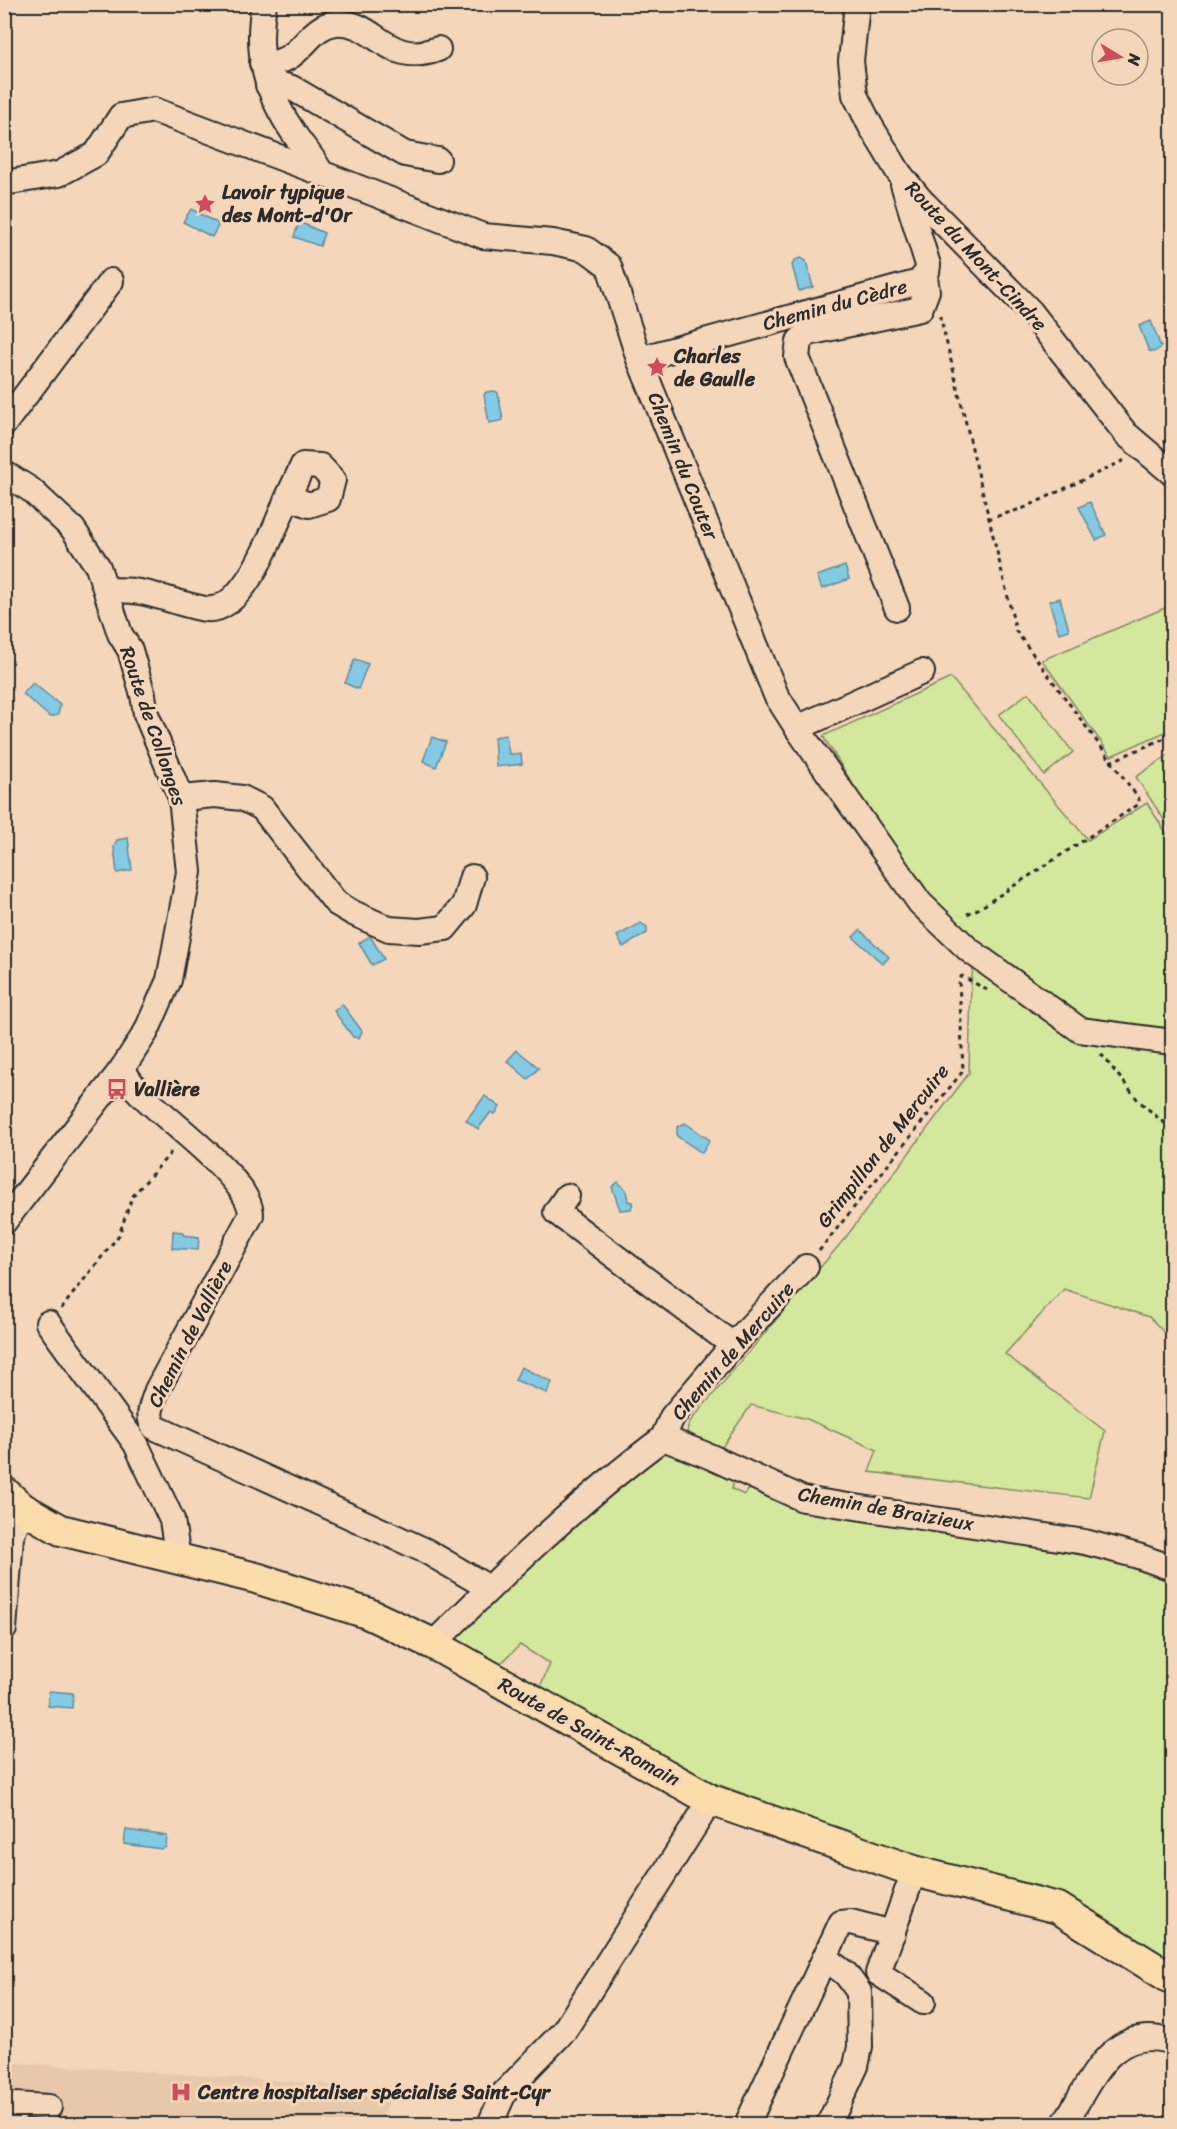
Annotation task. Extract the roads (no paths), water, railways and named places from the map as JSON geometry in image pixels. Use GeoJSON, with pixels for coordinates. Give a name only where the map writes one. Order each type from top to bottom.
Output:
{"type":"FeatureCollection","features":[{"type":"Feature","properties":{"kind":"main road","name":"Route de Saint-Romain"},"geometry":{"type":"LineString","coordinates":[[13,1500],[61,1530],[327,1598],[367,1612],[432,1644],[711,1800],[914,1871],[1058,1908],[1173,1978]]}},
{"type":"Feature","properties":{"kind":"street"},"geometry":{"type":"LineString","coordinates":[[264,4],[260,28],[265,74],[272,96],[296,137],[314,157],[321,173]]}},
{"type":"Feature","properties":{"kind":"street","name":"Route du Mont-Cindre"},"geometry":{"type":"LineString","coordinates":[[857,4],[851,61],[855,95],[899,173],[919,198],[1031,312],[1126,434],[1140,448],[1173,473]]}},
{"type":"Feature","properties":{"kind":"street"},"geometry":{"type":"LineString","coordinates":[[265,74],[290,59],[320,30],[334,23],[362,29],[385,45],[407,54],[425,54],[438,49]]}},
{"type":"Feature","properties":{"kind":"street"},"geometry":{"type":"LineString","coordinates":[[265,74],[278,84],[292,88],[405,154],[438,160]]}},
{"type":"Feature","properties":{"kind":"street","name":"Chemin du Couter"},"geometry":{"type":"LineString","coordinates":[[4,183],[59,174],[96,154],[121,116],[154,110],[483,236],[553,242],[586,249],[609,266],[639,359],[776,695],[796,728],[920,903],[969,950],[1080,1030],[1173,1042]]}},
{"type":"Feature","properties":{"kind":"street","name":"Chemin du Cèdre"},"geometry":{"type":"LineString","coordinates":[[639,359],[919,282],[925,277],[928,265],[899,173]]}},
{"type":"Feature","properties":{"kind":"street"},"geometry":{"type":"LineString","coordinates":[[897,608],[797,357],[799,341],[808,333],[920,309],[927,291],[925,277]]}},
{"type":"Feature","properties":{"kind":"street"},"geometry":{"type":"LineString","coordinates":[[4,424],[111,281]]}},
{"type":"Feature","properties":{"kind":"street","name":"Route de Collonges"},"geometry":{"type":"LineString","coordinates":[[4,473],[31,490],[73,528],[98,567],[120,634],[130,650],[144,694],[146,714],[181,798],[189,872],[169,980],[146,1032],[122,1070],[4,1222]]}},
{"type":"Feature","properties":{"kind":"street"},"geometry":{"type":"LineString","coordinates":[[107,591],[132,588],[208,609],[229,603],[255,569],[288,497]]}},
{"type":"Feature","properties":{"kind":"street"},"geometry":{"type":"LineString","coordinates":[[796,728],[922,672]]}},
{"type":"Feature","properties":{"kind":"street"},"geometry":{"type":"LineString","coordinates":[[181,798],[215,795],[242,798],[262,808],[336,903],[389,929],[419,932],[445,928],[464,906],[472,877]]}},
{"type":"Feature","properties":{"kind":"street","name":"Chemin de Vallière"},"geometry":{"type":"LineString","coordinates":[[122,1070],[135,1089],[187,1134],[228,1174],[251,1206],[251,1215],[157,1390],[150,1420],[154,1427],[426,1551],[489,1588]]}},
{"type":"Feature","properties":{"kind":"street"},"geometry":{"type":"LineString","coordinates":[[567,1196],[556,1212],[733,1345]]}},
{"type":"Feature","properties":{"kind":"street","name":"Chemin de Mercuire"},"geometry":{"type":"LineString","coordinates":[[663,1438],[672,1417],[733,1345],[806,1267]]}},
{"type":"Feature","properties":{"kind":"street"},"geometry":{"type":"LineString","coordinates":[[48,1323],[136,1444],[172,1520],[178,1559]]}},
{"type":"Feature","properties":{"kind":"street"},"geometry":{"type":"LineString","coordinates":[[432,1644],[489,1588],[605,1482],[663,1438]]}},
{"type":"Feature","properties":{"kind":"street","name":"Chemin de Braizieux"},"geometry":{"type":"LineString","coordinates":[[663,1438],[709,1456],[803,1499],[1085,1542],[1173,1568]]}},
{"type":"Feature","properties":{"kind":"street"},"geometry":{"type":"LineString","coordinates":[[4,1629],[13,1500]]}},
{"type":"Feature","properties":{"kind":"street"},"geometry":{"type":"LineString","coordinates":[[490,2124],[504,2093],[564,2031],[711,1800]]}},
{"type":"Feature","properties":{"kind":"street"},"geometry":{"type":"LineString","coordinates":[[914,1871],[878,1973],[923,2002]]}},
{"type":"Feature","properties":{"kind":"street"},"geometry":{"type":"LineString","coordinates":[[747,2124],[841,1923],[850,1922],[893,1933]]}},
{"type":"Feature","properties":{"kind":"street"},"geometry":{"type":"LineString","coordinates":[[825,1958],[846,1974],[859,1992],[860,2047],[856,2066],[829,2124]]}},
{"type":"Feature","properties":{"kind":"street"},"geometry":{"type":"LineString","coordinates":[[1064,2124],[1109,2053],[1134,2039],[1160,2038],[1173,2042]]}},
{"type":"Feature","properties":{"kind":"street"},"geometry":{"type":"LineString","coordinates":[[12,2124],[14,2105],[49,2107]]}},
{"type":"Feature","properties":{"kind":"water"},"geometry":{"type":"Polygon","coordinates":[[[191,209],[219,224],[212,237],[183,222],[191,209]]]}},
{"type":"Feature","properties":{"kind":"water"},"geometry":{"type":"Polygon","coordinates":[[[299,222],[324,233],[320,246],[294,237],[299,222]]]}},
{"type":"Feature","properties":{"kind":"water"},"geometry":{"type":"Polygon","coordinates":[[[801,258],[806,261],[813,287],[799,291],[792,265],[795,260],[801,258]]]}},
{"type":"Feature","properties":{"kind":"water"},"geometry":{"type":"Polygon","coordinates":[[[1151,321],[1161,347],[1154,352],[1149,351],[1139,326],[1151,321]]]}},
{"type":"Feature","properties":{"kind":"water"},"geometry":{"type":"Polygon","coordinates":[[[486,392],[498,393],[503,420],[489,423],[484,395],[486,392]]]}},
{"type":"Feature","properties":{"kind":"water"},"geometry":{"type":"Polygon","coordinates":[[[1090,502],[1106,535],[1096,540],[1079,507],[1090,502]]]}},
{"type":"Feature","properties":{"kind":"water"},"geometry":{"type":"Polygon","coordinates":[[[845,566],[849,579],[822,589],[817,576],[845,566]]]}},
{"type":"Feature","properties":{"kind":"water"},"geometry":{"type":"Polygon","coordinates":[[[1060,598],[1069,630],[1059,633],[1049,601],[1060,598]]]}},
{"type":"Feature","properties":{"kind":"water"},"geometry":{"type":"Polygon","coordinates":[[[355,659],[368,664],[358,689],[345,683],[355,659]]]}},
{"type":"Feature","properties":{"kind":"water"},"geometry":{"type":"Polygon","coordinates":[[[33,683],[60,705],[58,715],[50,717],[23,694],[33,683]]]}},
{"type":"Feature","properties":{"kind":"water"},"geometry":{"type":"Polygon","coordinates":[[[506,735],[509,754],[521,754],[522,764],[496,767],[494,737],[506,735]]]}},
{"type":"Feature","properties":{"kind":"water"},"geometry":{"type":"Polygon","coordinates":[[[432,737],[446,742],[436,767],[423,761],[432,737]]]}},
{"type":"Feature","properties":{"kind":"water"},"geometry":{"type":"Polygon","coordinates":[[[128,838],[132,870],[117,873],[114,847],[117,840],[128,838]]]}},
{"type":"Feature","properties":{"kind":"water"},"geometry":{"type":"Polygon","coordinates":[[[641,923],[647,927],[647,933],[623,947],[617,936],[641,923]]]}},
{"type":"Feature","properties":{"kind":"water"},"geometry":{"type":"Polygon","coordinates":[[[860,930],[889,957],[883,964],[853,937],[860,930]]]}},
{"type":"Feature","properties":{"kind":"water"},"geometry":{"type":"Polygon","coordinates":[[[370,936],[384,959],[372,965],[359,943],[370,936]]]}},
{"type":"Feature","properties":{"kind":"water"},"geometry":{"type":"Polygon","coordinates":[[[342,1004],[362,1031],[359,1038],[353,1037],[334,1011],[342,1004]]]}},
{"type":"Feature","properties":{"kind":"water"},"geometry":{"type":"Polygon","coordinates":[[[517,1050],[539,1068],[528,1079],[507,1061],[517,1050]]]}},
{"type":"Feature","properties":{"kind":"water"},"geometry":{"type":"Polygon","coordinates":[[[485,1096],[500,1107],[495,1114],[491,1112],[478,1129],[466,1120],[485,1096]]]}},
{"type":"Feature","properties":{"kind":"water"},"geometry":{"type":"Polygon","coordinates":[[[685,1123],[710,1140],[702,1153],[677,1136],[677,1127],[685,1123]]]}},
{"type":"Feature","properties":{"kind":"water"},"geometry":{"type":"Polygon","coordinates":[[[618,1182],[626,1190],[628,1201],[633,1202],[631,1209],[620,1210],[612,1187],[618,1182]]]}},
{"type":"Feature","properties":{"kind":"water"},"geometry":{"type":"Polygon","coordinates":[[[173,1231],[199,1237],[198,1250],[172,1248],[173,1231]]]}},
{"type":"Feature","properties":{"kind":"water"},"geometry":{"type":"Polygon","coordinates":[[[521,1367],[552,1382],[547,1393],[515,1380],[521,1367]]]}},
{"type":"Feature","properties":{"kind":"water"},"geometry":{"type":"Polygon","coordinates":[[[49,1691],[73,1693],[72,1708],[48,1706],[49,1691]]]}},
{"type":"Feature","properties":{"kind":"water"},"geometry":{"type":"Polygon","coordinates":[[[126,1830],[167,1836],[166,1847],[162,1849],[124,1844],[126,1830]]]}},
{"type":"Feature","properties":{"kind":"place","name":"Lavoir typique des Mont-d'Or"},"geometry":{"type":"Point","coordinates":[205,204]}},
{"type":"Feature","properties":{"kind":"place","name":"Charles de Gaulle"},"geometry":{"type":"Point","coordinates":[657,367]}},
{"type":"Feature","properties":{"kind":"place","name":"Vallière"},"geometry":{"type":"Point","coordinates":[117,1089]}},
{"type":"Feature","properties":{"kind":"place","name":"Centre hospitaliser spécialisé Saint-Cyr"},"geometry":{"type":"Point","coordinates":[181,2092]}}]}
